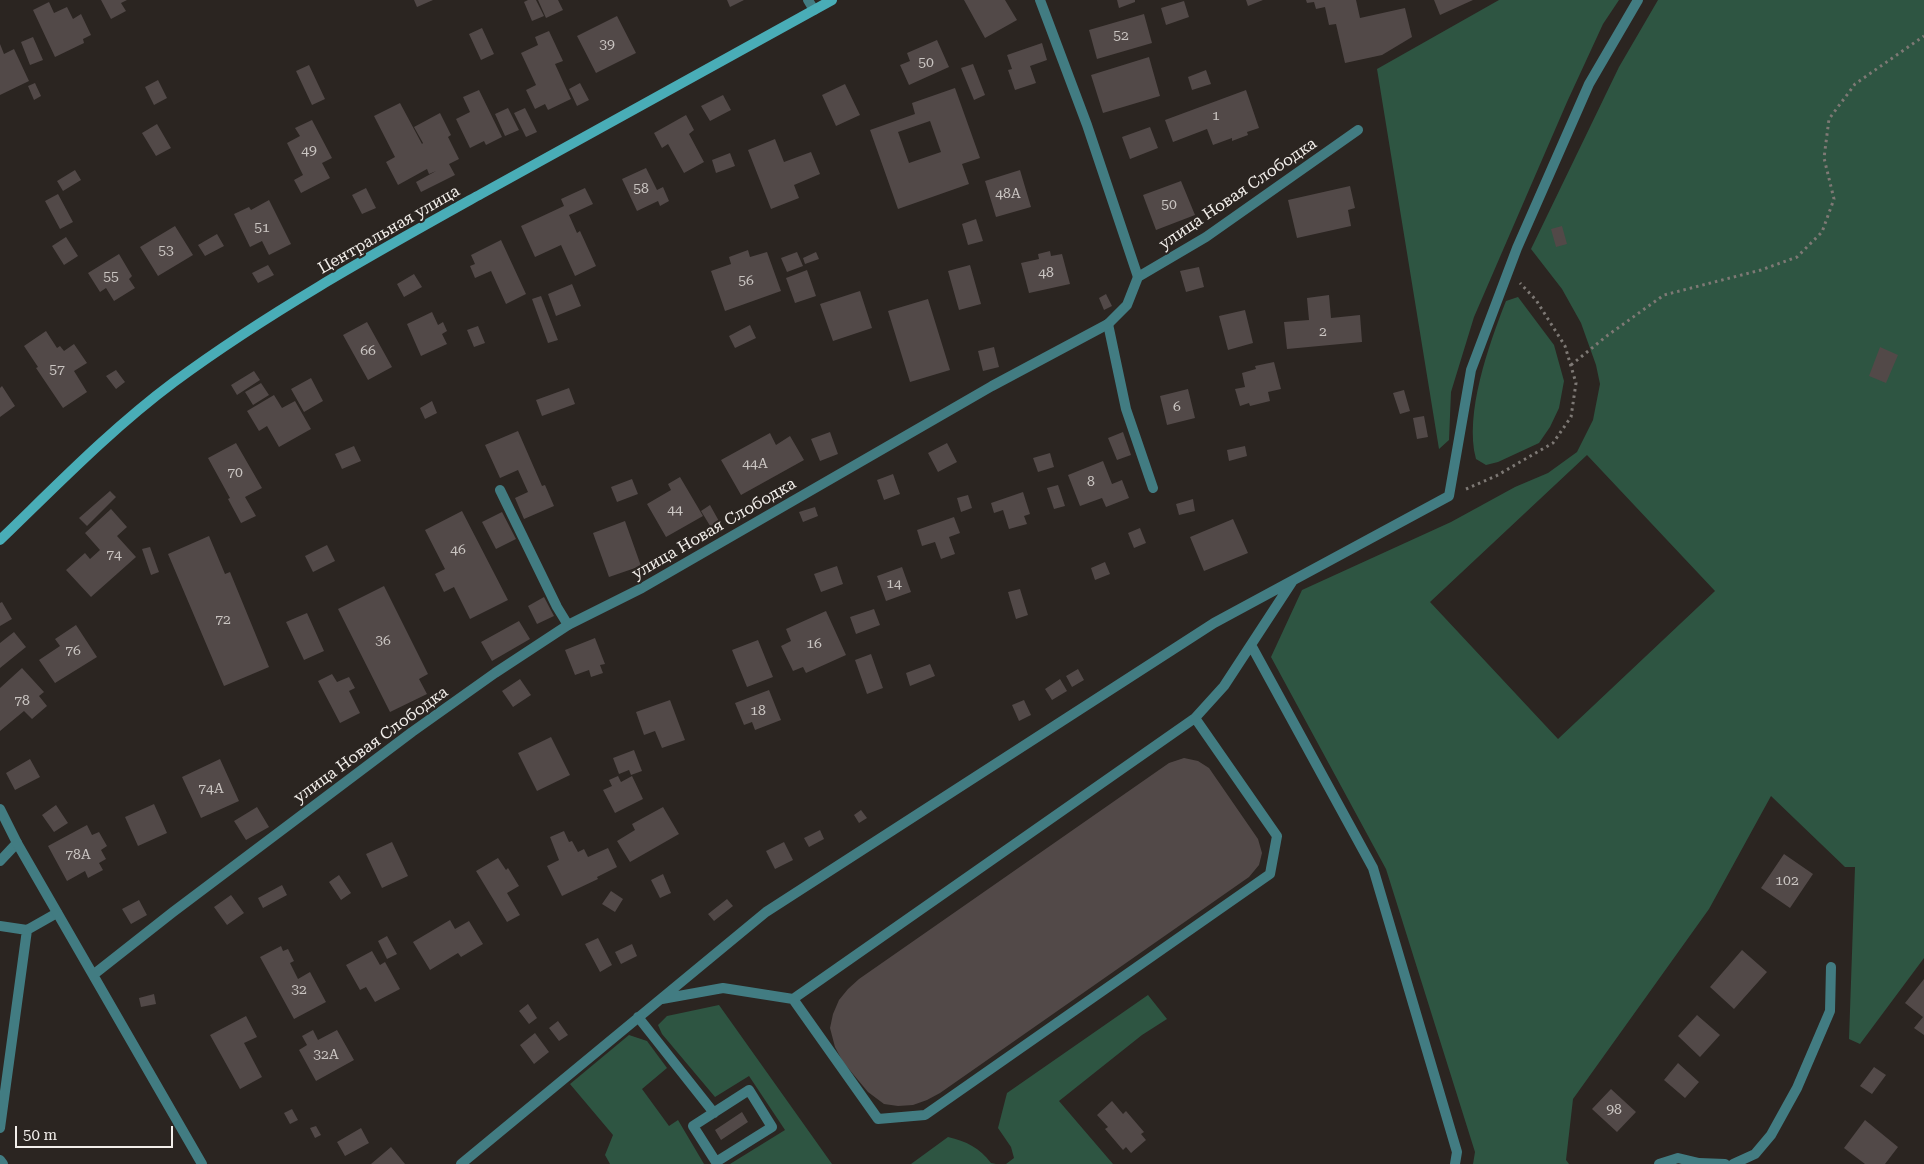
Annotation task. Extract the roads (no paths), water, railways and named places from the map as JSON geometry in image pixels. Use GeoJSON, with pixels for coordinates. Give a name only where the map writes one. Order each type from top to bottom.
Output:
{"type":"FeatureCollection","features":[{"type":"Feature","properties":{"kind":"main road","name":"Центральная улица"},"geometry":{"type":"LineString","coordinates":[[0,540],[126,420],[174,382],[218,351],[379,251],[832,0]]}},
{"type":"Feature","properties":{"kind":"street"},"geometry":{"type":"LineString","coordinates":[[808,0],[814,10]]}},
{"type":"Feature","properties":{"kind":"street"},"geometry":{"type":"LineString","coordinates":[[1040,0],[1087,126],[1138,277]]}},
{"type":"Feature","properties":{"kind":"street"},"geometry":{"type":"LineString","coordinates":[[461,1164],[766,912],[1214,623],[1449,496],[1471,370],[1517,248],[1590,84],[1638,0]]}},
{"type":"Feature","properties":{"kind":"street","name":"улица Новая Слободка"},"geometry":{"type":"LineString","coordinates":[[93,975],[181,906],[412,732],[568,625],[642,588],[992,386],[1108,324],[1127,305],[1138,277],[1206,237],[1358,130]]}},
{"type":"Feature","properties":{"kind":"street"},"geometry":{"type":"LineString","coordinates":[[1108,324],[1126,410],[1153,488]]}},
{"type":"Feature","properties":{"kind":"street"},"geometry":{"type":"LineString","coordinates":[[500,490],[557,607],[568,625]]}},
{"type":"Feature","properties":{"kind":"street"},"geometry":{"type":"LineString","coordinates":[[660,999],[723,988],[793,999],[1194,718],[1224,686],[1292,581]]}},
{"type":"Feature","properties":{"kind":"street"},"geometry":{"type":"LineString","coordinates":[[1251,645],[1373,868],[1457,1152],[1455,1164]]}},
{"type":"Feature","properties":{"kind":"street"},"geometry":{"type":"LineString","coordinates":[[793,999],[878,1119],[925,1116],[1262,880],[1270,874],[1277,836],[1194,718]]}},
{"type":"Feature","properties":{"kind":"street"},"geometry":{"type":"LineString","coordinates":[[0,809],[17,843],[202,1164]]}},
{"type":"Feature","properties":{"kind":"street"},"geometry":{"type":"LineString","coordinates":[[0,861],[17,843]]}},
{"type":"Feature","properties":{"kind":"street"},"geometry":{"type":"LineString","coordinates":[[0,926],[27,930],[57,913]]}},
{"type":"Feature","properties":{"kind":"street"},"geometry":{"type":"LineString","coordinates":[[0,1128],[27,930]]}},
{"type":"Feature","properties":{"kind":"street"},"geometry":{"type":"LineString","coordinates":[[1732,1164],[1755,1154],[1771,1135],[1797,1088],[1830,1011],[1831,967]]}},
{"type":"Feature","properties":{"kind":"street"},"geometry":{"type":"LineString","coordinates":[[638,1018],[714,1113]]}},
{"type":"Feature","properties":{"kind":"street"},"geometry":{"type":"LineString","coordinates":[[749,1090],[772,1127],[716,1162],[693,1126],[714,1113],[749,1090]]}},
{"type":"Feature","properties":{"kind":"street"},"geometry":{"type":"LineString","coordinates":[[1659,1164],[1678,1158],[1699,1163],[1725,1164]]}},
{"type":"Feature","properties":{"kind":"street"},"geometry":{"type":"LineString","coordinates":[[0,1160],[4,1164]]}}]}
